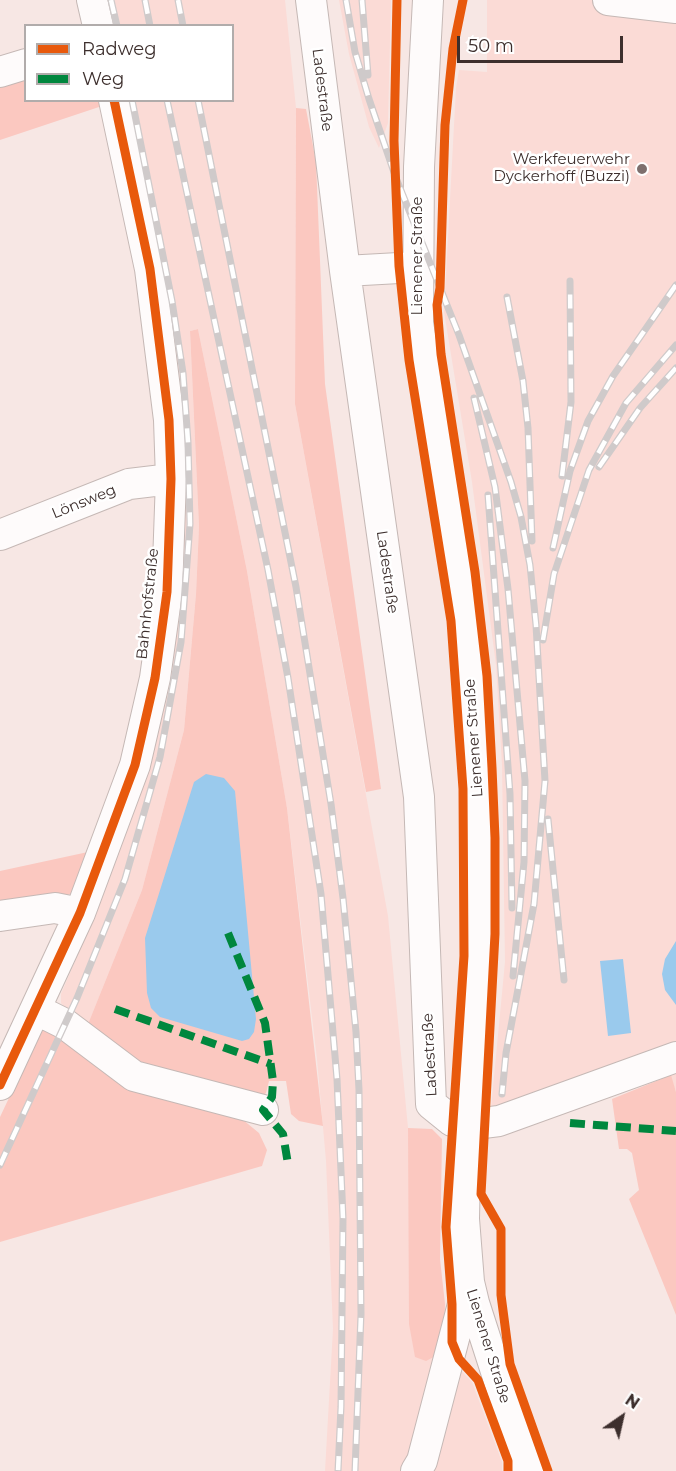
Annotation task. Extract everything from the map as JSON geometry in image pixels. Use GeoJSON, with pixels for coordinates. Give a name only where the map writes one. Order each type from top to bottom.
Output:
{"type":"FeatureCollection","features":[{"type":"Feature","properties":{"kind":"street"},"geometry":{"type":"LineString","coordinates":[[92,0],[98,24]]}},
{"type":"Feature","properties":{"kind":"street","name":"Ladestraße"},"geometry":{"type":"LineString","coordinates":[[311,0],[345,271],[419,797],[431,1104],[452,1121],[468,1122]]}},
{"type":"Feature","properties":{"kind":"street","name":"Lienener Straße"},"geometry":{"type":"LineString","coordinates":[[428,0],[419,166],[418,323],[460,575],[477,771],[479,945],[477,1025],[468,1122],[464,1219],[469,1282],[482,1335],[528,1471]]}},
{"type":"Feature","properties":{"kind":"street"},"geometry":{"type":"LineString","coordinates":[[608,0],[676,8]]}},
{"type":"Feature","properties":{"kind":"street"},"geometry":{"type":"LineString","coordinates":[[0,72],[24,65]]}},
{"type":"Feature","properties":{"kind":"street","name":"Bahnhofstraße"},"geometry":{"type":"LineString","coordinates":[[0,1085],[80,914],[135,765],[155,678],[167,592],[171,479],[169,420],[150,269],[114,102]]}},
{"type":"Feature","properties":{"kind":"street"},"geometry":{"type":"LineString","coordinates":[[345,271],[417,267]]}},
{"type":"Feature","properties":{"kind":"street","name":"Lönsweg"},"geometry":{"type":"LineString","coordinates":[[0,535],[129,484],[171,479]]}},
{"type":"Feature","properties":{"kind":"street"},"geometry":{"type":"LineString","coordinates":[[0,916],[55,908],[80,914]]}},
{"type":"Feature","properties":{"kind":"street"},"geometry":{"type":"LineString","coordinates":[[37,1010],[65,1024],[134,1076],[263,1110]]}},
{"type":"Feature","properties":{"kind":"street"},"geometry":{"type":"LineString","coordinates":[[468,1122],[499,1121],[562,1113],[676,1058]]}},
{"type":"Feature","properties":{"kind":"street"},"geometry":{"type":"LineString","coordinates":[[416,1471],[422,1461],[469,1282]]}},
{"type":"Feature","properties":{"kind":"shaded area"},"geometry":{"type":"Polygon","coordinates":[[[104,0],[285,0],[296,108],[295,404],[388,916],[408,1128],[411,1225],[443,1352],[472,1382],[502,1462],[502,1471],[325,1471],[333,1329],[326,1161],[317,1059],[287,808],[247,571],[198,329],[190,331],[199,526],[196,594],[184,730],[142,890],[86,1029],[61,1003],[61,994],[96,912],[177,592],[125,102],[234,102],[234,24],[110,24],[104,0]]]}},
{"type":"Feature","properties":{"kind":"shaded area"},"geometry":{"type":"Polygon","coordinates":[[[339,0],[391,0],[388,123],[379,148],[369,127],[349,54],[339,0]]]}},
{"type":"Feature","properties":{"kind":"shaded area"},"geometry":{"type":"Polygon","coordinates":[[[487,0],[676,0],[676,1092],[660,1049],[491,1108],[505,962],[502,765],[496,665],[472,482],[444,312],[456,88],[459,70],[487,72],[487,0]]]}},
{"type":"Feature","properties":{"kind":"shaded area"},"geometry":{"type":"Polygon","coordinates":[[[24,78],[24,102],[101,102],[102,106],[0,140],[0,87],[24,78]]]}},
{"type":"Feature","properties":{"kind":"shaded area"},"geometry":{"type":"Polygon","coordinates":[[[296,108],[306,109],[316,162],[325,384],[381,789],[366,792],[295,404],[296,108]]]}},
{"type":"Feature","properties":{"kind":"shaded area"},"geometry":{"type":"Polygon","coordinates":[[[198,329],[247,571],[287,808],[323,1126],[299,1121],[291,1114],[286,1081],[269,1081],[266,1093],[257,1102],[136,1067],[86,1029],[142,890],[184,730],[196,594],[199,526],[190,331],[198,329]]]}},
{"type":"Feature","properties":{"kind":"shaded area"},"geometry":{"type":"Polygon","coordinates":[[[88,852],[71,894],[0,906],[0,871],[88,852]]]}},
{"type":"Feature","properties":{"kind":"shaded area"},"geometry":{"type":"Polygon","coordinates":[[[41,1030],[67,1038],[231,1110],[259,1133],[267,1150],[262,1166],[0,1242],[0,1117],[41,1030]]]}},
{"type":"Feature","properties":{"kind":"shaded area"},"geometry":{"type":"Polygon","coordinates":[[[671,1075],[676,1092],[676,1315],[629,1199],[639,1190],[632,1153],[627,1149],[619,1149],[612,1099],[671,1075]]]}},
{"type":"Feature","properties":{"kind":"shaded area"},"geometry":{"type":"Polygon","coordinates":[[[408,1128],[432,1129],[442,1139],[440,1259],[445,1304],[444,1339],[443,1352],[426,1361],[415,1357],[409,1324],[408,1128]]]}},
{"type":"Feature","properties":{"kind":"water"},"geometry":{"type":"Polygon","coordinates":[[[206,774],[224,778],[235,791],[256,1019],[254,1032],[249,1039],[242,1041],[160,1017],[151,1008],[147,993],[145,938],[194,782],[206,774]]]}},
{"type":"Feature","properties":{"kind":"water"},"geometry":{"type":"Polygon","coordinates":[[[676,941],[676,1005],[665,990],[662,974],[665,959],[676,941]]]}},
{"type":"Feature","properties":{"kind":"water"},"geometry":{"type":"Polygon","coordinates":[[[623,959],[631,1033],[608,1036],[600,961],[623,959]]]}},
{"type":"Feature","properties":{"kind":"railway"},"geometry":{"type":"LineString","coordinates":[[111,0],[117,24]]}},
{"type":"Feature","properties":{"kind":"railway"},"geometry":{"type":"LineString","coordinates":[[145,0],[150,24]]}},
{"type":"Feature","properties":{"kind":"railway"},"geometry":{"type":"LineString","coordinates":[[178,0],[183,24]]}},
{"type":"Feature","properties":{"kind":"railway"},"geometry":{"type":"LineString","coordinates":[[346,0],[355,52],[369,99],[396,178],[459,335],[511,482],[521,517],[530,565],[536,625],[545,781],[534,904],[506,1053],[502,1094]]}},
{"type":"Feature","properties":{"kind":"railway"},"geometry":{"type":"LineString","coordinates":[[362,0],[368,75]]}},
{"type":"Feature","properties":{"kind":"railway"},"geometry":{"type":"LineString","coordinates":[[0,1165],[77,998],[125,879],[160,757],[181,642],[190,524],[183,373],[172,301],[132,102]]}},
{"type":"Feature","properties":{"kind":"railway"},"geometry":{"type":"LineString","coordinates":[[167,102],[268,570],[288,678],[321,894],[337,1079],[343,1218],[338,1471]]}},
{"type":"Feature","properties":{"kind":"railway"},"geometry":{"type":"LineString","coordinates":[[198,102],[296,587],[331,804],[343,898],[356,1032],[359,1090],[361,1314],[355,1471]]}},
{"type":"Feature","properties":{"kind":"railway"},"geometry":{"type":"LineString","coordinates":[[562,476],[571,402],[570,281]]}},
{"type":"Feature","properties":{"kind":"railway"},"geometry":{"type":"LineString","coordinates":[[553,548],[570,471],[588,421],[613,376],[676,285]]}},
{"type":"Feature","properties":{"kind":"railway"},"geometry":{"type":"LineString","coordinates":[[507,297],[523,381],[528,428],[532,541]]}},
{"type":"Feature","properties":{"kind":"railway"},"geometry":{"type":"LineString","coordinates":[[543,640],[554,574],[589,470],[626,403],[676,345]]}},
{"type":"Feature","properties":{"kind":"railway"},"geometry":{"type":"LineString","coordinates":[[599,467],[640,408],[676,368]]}},
{"type":"Feature","properties":{"kind":"railway"},"geometry":{"type":"LineString","coordinates":[[474,398],[495,487],[508,589],[525,781],[524,862],[513,976]]}},
{"type":"Feature","properties":{"kind":"railway"},"geometry":{"type":"LineString","coordinates":[[488,495],[510,794],[512,908]]}},
{"type":"Feature","properties":{"kind":"railway"},"geometry":{"type":"LineString","coordinates":[[548,819],[564,980]]}},
{"type":"Feature","properties":{"kind":"marked path"},"geometry":{"type":"LineString","coordinates":[[228,933],[265,1023],[273,1081],[272,1097],[263,1110],[283,1134],[288,1164]]}},
{"type":"Feature","properties":{"kind":"marked path"},"geometry":{"type":"LineString","coordinates":[[115,1009],[271,1064]]}},
{"type":"Feature","properties":{"kind":"marked path"},"geometry":{"type":"LineString","coordinates":[[570,1123],[676,1131]]}},
{"type":"Feature","properties":{"kind":"cycle path"},"geometry":{"type":"LineString","coordinates":[[397,0],[394,141],[399,266],[409,360],[451,621],[463,789],[464,956],[446,1227],[452,1304],[452,1342],[459,1359],[478,1380],[508,1461],[508,1471]]}},
{"type":"Feature","properties":{"kind":"cycle path"},"geometry":{"type":"LineString","coordinates":[[463,0],[453,49],[445,125],[440,288],[437,305],[441,354],[475,572],[487,676],[492,768],[495,934],[481,1194],[501,1229],[501,1295],[510,1364],[548,1471]]}},
{"type":"Feature","properties":{"kind":"cycle path"},"geometry":{"type":"LineString","coordinates":[[0,1085],[80,913],[135,765],[155,678],[167,592],[171,479],[169,420],[150,269],[114,102]]}},
{"type":"Feature","properties":{"kind":"place","name":"Werkfeuerwehr Dyckerhoff (Buzzi)"},"geometry":{"type":"Point","coordinates":[642,169]}}]}
